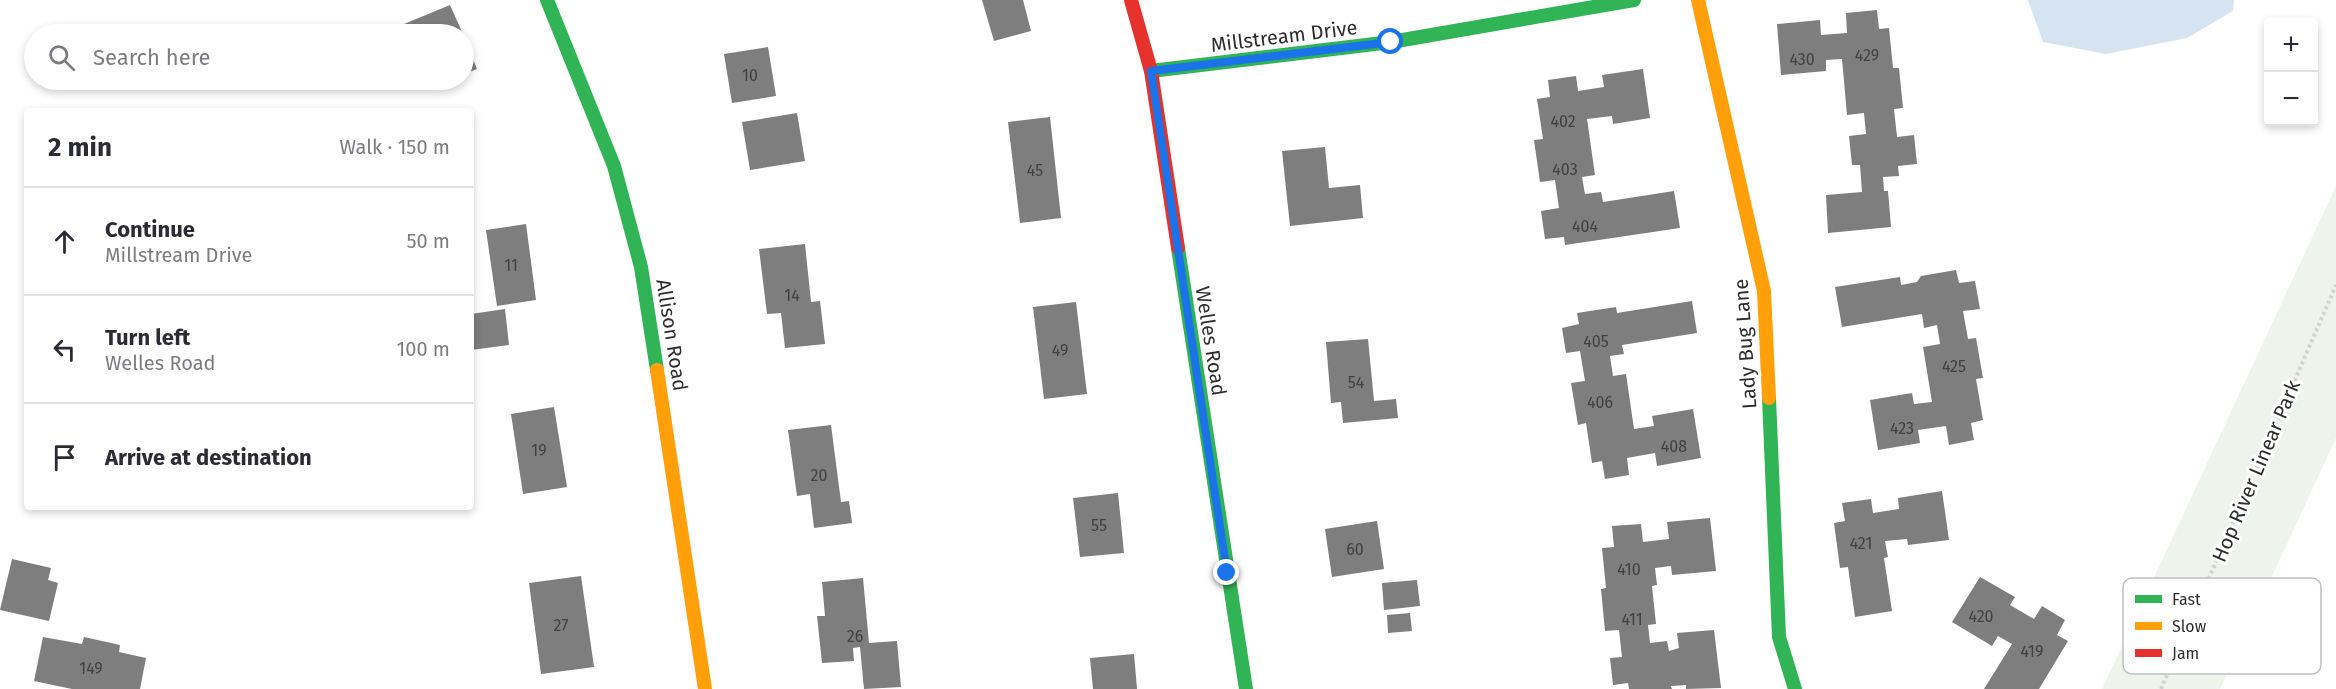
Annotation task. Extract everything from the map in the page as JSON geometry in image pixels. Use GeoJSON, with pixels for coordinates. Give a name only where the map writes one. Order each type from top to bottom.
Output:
{"type":"FeatureCollection","features":[{"type":"Feature","properties":{"kind":"street","name":"Allison Road"},"geometry":{"type":"LineString","coordinates":[[547,0],[614,166],[641,267],[705,689]]}},
{"type":"Feature","properties":{"kind":"street","name":"Welles Road"},"geometry":{"type":"LineString","coordinates":[[1131,0],[1151,71],[1246,689]]}},
{"type":"Feature","properties":{"kind":"street","name":"Millstream Drive"},"geometry":{"type":"LineString","coordinates":[[1151,71],[1391,42],[1634,0]]}},
{"type":"Feature","properties":{"kind":"street","name":"Lady Bug Lane"},"geometry":{"type":"LineString","coordinates":[[1698,0],[1764,291],[1779,637],[1795,689]]}},
{"type":"Feature","properties":{"kind":"path","name":"Hop River Linear Park"},"geometry":{"type":"LineString","coordinates":[[2210,578],[2336,285]]}},
{"type":"Feature","properties":{"kind":"path","name":"Hop River Linear Park"},"geometry":{"type":"LineString","coordinates":[[2162,689],[2168,674]]}},
{"type":"Feature","properties":{"kind":"shaded area"},"geometry":{"type":"Polygon","coordinates":[[[2336,186],[2336,438],[2271,578],[2154,578],[2336,186]]]}},
{"type":"Feature","properties":{"kind":"shaded area"},"geometry":{"type":"Polygon","coordinates":[[[2123,644],[2123,674],[2227,674],[2220,689],[2102,689],[2123,644]]]}},
{"type":"Feature","properties":{"kind":"water"},"geometry":{"type":"Polygon","coordinates":[[[2028,0],[2234,0],[2233,11],[2187,38],[2106,54],[2043,42],[2028,0]]]}},
{"type":"Feature","properties":{"kind":"building"},"geometry":{"type":"Polygon","coordinates":[[[982,0],[1023,0],[1031,31],[994,41],[982,0]]]}},
{"type":"Feature","properties":{"kind":"building"},"geometry":{"type":"Polygon","coordinates":[[[450,5],[459,24],[404,24],[450,5]]]}},
{"type":"Feature","properties":{"kind":"building"},"geometry":{"type":"Polygon","coordinates":[[[1877,10],[1879,29],[1889,28],[1893,68],[1899,68],[1903,108],[1894,109],[1897,137],[1914,135],[1917,164],[1898,166],[1899,176],[1883,177],[1884,191],[1888,191],[1891,227],[1828,233],[1826,195],[1862,192],[1860,165],[1852,165],[1849,136],[1866,134],[1864,113],[1847,115],[1842,59],[1826,60],[1826,71],[1781,75],[1777,24],[1820,20],[1821,35],[1847,33],[1846,13],[1877,10]]]}},
{"type":"Feature","properties":{"kind":"building"},"geometry":{"type":"Polygon","coordinates":[[[768,47],[776,96],[732,103],[724,54],[768,47]]]}},
{"type":"Feature","properties":{"kind":"building"},"geometry":{"type":"Polygon","coordinates":[[[1643,69],[1650,118],[1613,124],[1612,116],[1587,119],[1595,175],[1582,177],[1585,194],[1601,192],[1603,202],[1674,191],[1680,228],[1565,245],[1564,237],[1545,239],[1541,211],[1559,208],[1555,180],[1540,182],[1534,140],[1543,139],[1537,99],[1550,97],[1548,80],[1576,76],[1578,91],[1604,87],[1602,75],[1643,69]]]}},
{"type":"Feature","properties":{"kind":"building"},"geometry":{"type":"Polygon","coordinates":[[[797,113],[805,161],[750,170],[742,122],[797,113]]]}},
{"type":"Feature","properties":{"kind":"building"},"geometry":{"type":"Polygon","coordinates":[[[1050,117],[1061,218],[1020,223],[1008,122],[1050,117]]]}},
{"type":"Feature","properties":{"kind":"building"},"geometry":{"type":"Polygon","coordinates":[[[1325,147],[1329,188],[1360,185],[1363,218],[1290,226],[1282,151],[1325,147]]]}},
{"type":"Feature","properties":{"kind":"building"},"geometry":{"type":"Polygon","coordinates":[[[526,224],[536,300],[497,306],[486,230],[526,224]]]}},
{"type":"Feature","properties":{"kind":"building"},"geometry":{"type":"Polygon","coordinates":[[[805,244],[811,302],[820,301],[825,344],[785,348],[781,313],[767,314],[759,249],[805,244]]]}},
{"type":"Feature","properties":{"kind":"building"},"geometry":{"type":"Polygon","coordinates":[[[1956,270],[1959,283],[1975,281],[1980,309],[1963,311],[1968,339],[1976,338],[1983,378],[1976,379],[1983,420],[1971,423],[1974,440],[1949,445],[1946,426],[1918,430],[1920,443],[1878,450],[1870,400],[1912,393],[1914,404],[1932,402],[1923,347],[1940,344],[1937,325],[1924,328],[1922,314],[1842,327],[1835,287],[1900,277],[1901,285],[1917,282],[1921,276],[1956,270]]]}},
{"type":"Feature","properties":{"kind":"building"},"geometry":{"type":"Polygon","coordinates":[[[1692,301],[1697,333],[1622,345],[1624,354],[1610,356],[1613,376],[1626,374],[1634,429],[1654,426],[1652,416],[1693,409],[1701,458],[1657,466],[1655,453],[1627,458],[1629,475],[1605,479],[1602,461],[1592,463],[1586,423],[1578,425],[1571,383],[1585,381],[1580,351],[1566,353],[1562,328],[1579,324],[1577,313],[1616,307],[1617,313],[1692,301]]]}},
{"type":"Feature","properties":{"kind":"building"},"geometry":{"type":"Polygon","coordinates":[[[1076,302],[1087,394],[1044,399],[1033,307],[1076,302]]]}},
{"type":"Feature","properties":{"kind":"building"},"geometry":{"type":"Polygon","coordinates":[[[505,309],[509,345],[474,350],[474,314],[505,309]]]}},
{"type":"Feature","properties":{"kind":"building"},"geometry":{"type":"Polygon","coordinates":[[[1368,339],[1374,401],[1396,399],[1398,418],[1343,423],[1341,402],[1331,403],[1326,342],[1368,339]]]}},
{"type":"Feature","properties":{"kind":"building"},"geometry":{"type":"Polygon","coordinates":[[[554,407],[567,487],[523,494],[511,414],[554,407]]]}},
{"type":"Feature","properties":{"kind":"building"},"geometry":{"type":"Polygon","coordinates":[[[831,425],[841,502],[849,501],[852,523],[814,528],[810,494],[797,496],[788,430],[831,425]]]}},
{"type":"Feature","properties":{"kind":"building"},"geometry":{"type":"Polygon","coordinates":[[[1942,491],[1949,540],[1908,545],[1907,539],[1885,541],[1888,557],[1884,558],[1892,611],[1855,617],[1848,567],[1840,568],[1834,523],[1845,521],[1842,503],[1871,499],[1873,513],[1899,509],[1898,498],[1942,491]]]}},
{"type":"Feature","properties":{"kind":"building"},"geometry":{"type":"Polygon","coordinates":[[[1118,493],[1124,553],[1080,557],[1073,498],[1118,493]]]}},
{"type":"Feature","properties":{"kind":"building"},"geometry":{"type":"Polygon","coordinates":[[[1710,518],[1716,571],[1672,575],[1671,566],[1655,568],[1657,585],[1652,586],[1656,624],[1648,625],[1650,643],[1667,641],[1669,651],[1679,648],[1677,633],[1714,630],[1721,688],[1686,689],[1686,685],[1671,686],[1672,689],[1629,689],[1628,683],[1613,685],[1610,658],[1622,657],[1619,630],[1605,631],[1601,589],[1606,588],[1602,548],[1614,547],[1612,526],[1641,524],[1643,542],[1669,539],[1667,522],[1710,518]]]}},
{"type":"Feature","properties":{"kind":"building"},"geometry":{"type":"Polygon","coordinates":[[[1377,521],[1384,569],[1332,577],[1325,529],[1377,521]]]}},
{"type":"Feature","properties":{"kind":"building"},"geometry":{"type":"Polygon","coordinates":[[[12,559],[51,568],[48,580],[58,583],[49,621],[0,610],[12,559]]]}},
{"type":"Feature","properties":{"kind":"building"},"geometry":{"type":"Polygon","coordinates":[[[581,576],[594,667],[541,674],[529,583],[581,576]]]}},
{"type":"Feature","properties":{"kind":"building"},"geometry":{"type":"Polygon","coordinates":[[[1980,577],[2015,597],[2010,605],[2034,619],[2042,606],[2065,620],[2057,635],[2068,641],[2039,689],[1984,689],[2012,644],[1998,636],[1992,646],[1952,622],[1980,577]]]}},
{"type":"Feature","properties":{"kind":"building"},"geometry":{"type":"Polygon","coordinates":[[[863,578],[869,643],[897,641],[901,687],[864,689],[860,647],[853,648],[854,661],[822,663],[817,616],[825,616],[822,582],[863,578]]]}},
{"type":"Feature","properties":{"kind":"building"},"geometry":{"type":"Polygon","coordinates":[[[1417,580],[1420,606],[1384,610],[1382,583],[1417,580]]]}},
{"type":"Feature","properties":{"kind":"building"},"geometry":{"type":"Polygon","coordinates":[[[1410,613],[1412,631],[1388,633],[1387,615],[1410,613]]]}},
{"type":"Feature","properties":{"kind":"building"},"geometry":{"type":"Polygon","coordinates":[[[43,637],[82,644],[84,637],[120,645],[119,652],[146,658],[140,689],[72,689],[34,681],[43,637]]]}},
{"type":"Feature","properties":{"kind":"building"},"geometry":{"type":"Polygon","coordinates":[[[1134,654],[1137,689],[1093,689],[1090,658],[1134,654]]]}},
{"type":"Feature","properties":{"kind":"traffic: fast"},"geometry":{"type":"LineString","coordinates":[[547,0],[614,166],[641,267],[657,370]]}},
{"type":"Feature","properties":{"kind":"traffic: fast"},"geometry":{"type":"LineString","coordinates":[[1151,71],[1391,42],[1634,0]]}},
{"type":"Feature","properties":{"kind":"traffic: fast"},"geometry":{"type":"LineString","coordinates":[[1178,248],[1246,689]]}},
{"type":"Feature","properties":{"kind":"traffic: fast"},"geometry":{"type":"LineString","coordinates":[[1769,398],[1779,637],[1795,689]]}},
{"type":"Feature","properties":{"kind":"traffic: slow"},"geometry":{"type":"LineString","coordinates":[[1698,0],[1764,291],[1769,398]]}},
{"type":"Feature","properties":{"kind":"traffic: slow"},"geometry":{"type":"LineString","coordinates":[[657,370],[705,689]]}},
{"type":"Feature","properties":{"kind":"traffic: jam"},"geometry":{"type":"LineString","coordinates":[[1131,0],[1151,71],[1178,248]]}},
{"type":"Feature","properties":{"kind":"route"},"geometry":{"type":"LineString","coordinates":[[1227,573],[1151,71],[1391,42]]}}]}
